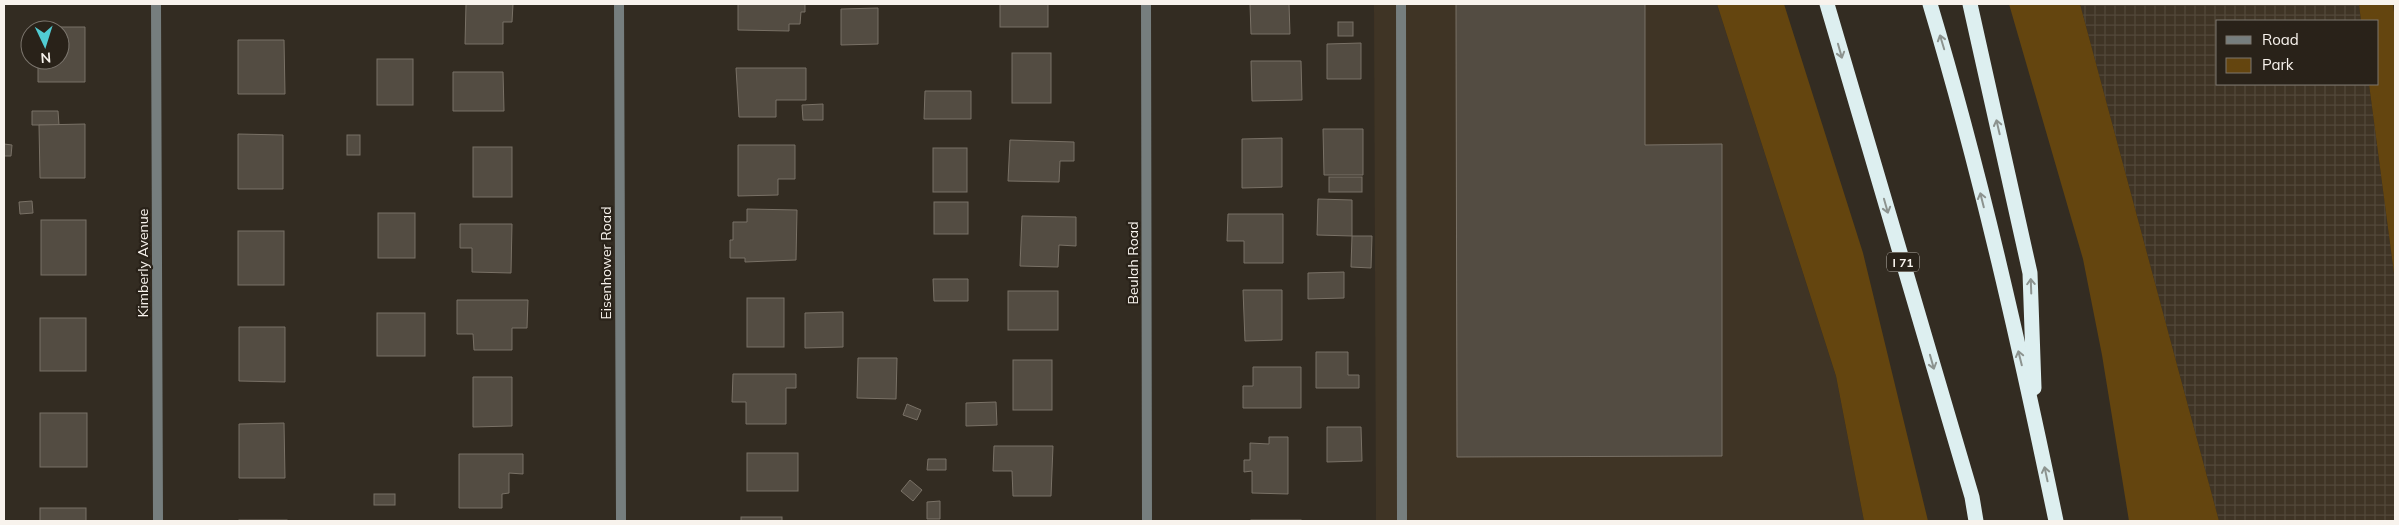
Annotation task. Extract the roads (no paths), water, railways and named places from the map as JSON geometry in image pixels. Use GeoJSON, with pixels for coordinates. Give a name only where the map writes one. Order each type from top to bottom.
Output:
{"type":"FeatureCollection","features":[{"type":"Feature","properties":{"kind":"highway","name":"I 71"},"geometry":{"type":"LineString","coordinates":[[1827,4],[1972,497],[1976,521]]}},
{"type":"Feature","properties":{"kind":"highway"},"geometry":{"type":"LineString","coordinates":[[1930,4],[1956,90],[2036,422],[2056,521]]}},
{"type":"Feature","properties":{"kind":"highway"},"geometry":{"type":"LineString","coordinates":[[1970,4],[2030,273],[2036,422]]}},
{"type":"Feature","properties":{"kind":"street","name":"Kimberly Avenue"},"geometry":{"type":"LineString","coordinates":[[156,4],[158,521]]}},
{"type":"Feature","properties":{"kind":"street","name":"Eisenhower Road"},"geometry":{"type":"LineString","coordinates":[[619,4],[620,521]]}},
{"type":"Feature","properties":{"kind":"street","name":"Beulah Road"},"geometry":{"type":"LineString","coordinates":[[1146,4],[1147,521]]}},
{"type":"Feature","properties":{"kind":"street"},"geometry":{"type":"LineString","coordinates":[[1401,4],[1402,521]]}}]}
